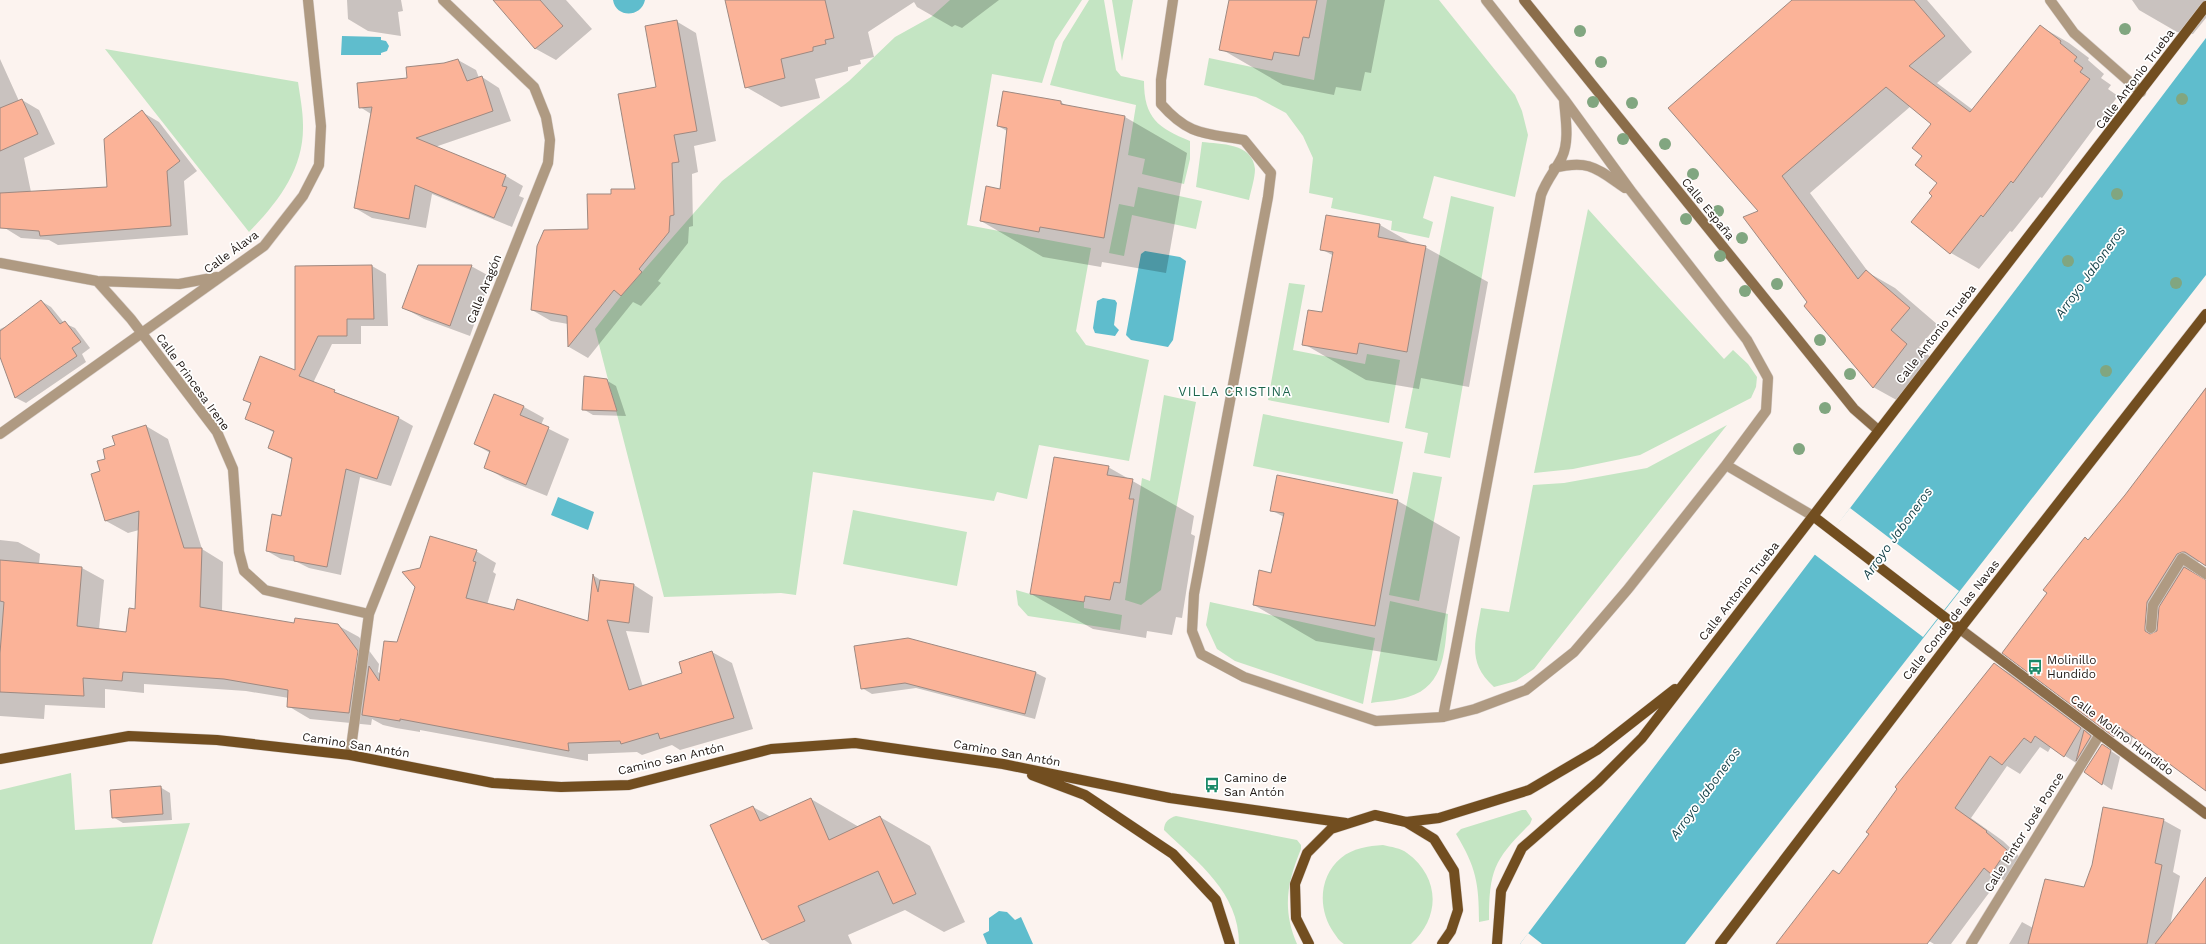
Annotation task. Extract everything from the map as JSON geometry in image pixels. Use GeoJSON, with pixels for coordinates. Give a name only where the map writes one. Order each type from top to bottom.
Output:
{"type":"FeatureCollection","features":[{"type":"Feature","properties":{"kind":"main road","name":"Calle Antonio Trueba"},"geometry":{"type":"LineString","coordinates":[[1496,944],[1500,890],[1522,848],[1598,782],[1642,738],[2206,6]]}},
{"type":"Feature","properties":{"kind":"main road","name":"Calle Conde de las Navas"},"geometry":{"type":"LineString","coordinates":[[1720,944],[1960,628],[2206,314]]}},
{"type":"Feature","properties":{"kind":"main road","name":"Calle Molino Hundido"},"geometry":{"type":"LineString","coordinates":[[1813,516],[1960,628]]}},
{"type":"Feature","properties":{"kind":"main road","name":"Calle Antonio Trueba"},"geometry":{"type":"LineString","coordinates":[[1406,822],[1439,818],[1529,790],[1597,750],[1687,679]]}},
{"type":"Feature","properties":{"kind":"main road","name":"Camino San Antón"},"geometry":{"type":"LineString","coordinates":[[0,759],[129,736],[217,740],[350,755],[493,783],[561,787],[628,785],[771,749],[855,743],[1003,764],[1170,798],[1346,823]]}},
{"type":"Feature","properties":{"kind":"main road"},"geometry":{"type":"LineString","coordinates":[[1003,764],[1084,795],[1173,854],[1216,900],[1230,944]]}},
{"type":"Feature","properties":{"kind":"main road"},"geometry":{"type":"LineString","coordinates":[[1309,944],[1296,918],[1295,884],[1307,853],[1331,828],[1375,815],[1406,822],[1434,839],[1454,871],[1458,910],[1451,931],[1442,944]]}},
{"type":"Feature","properties":{"kind":"street","name":"Calle Álava"},"geometry":{"type":"LineString","coordinates":[[0,434],[264,246],[303,196],[319,165],[321,126],[308,0]]}},
{"type":"Feature","properties":{"kind":"street","name":"Calle Aragón"},"geometry":{"type":"LineString","coordinates":[[369,614],[548,162],[550,140],[546,116],[534,87],[442,0]]}},
{"type":"Feature","properties":{"kind":"street"},"geometry":{"type":"LineString","coordinates":[[1173,0],[1161,80],[1161,104],[1176,120],[1194,132],[1244,140],[1271,173],[1268,197],[1194,594],[1192,631],[1202,654],[1244,677],[1376,721],[1443,717],[1475,709],[1526,690],[1574,652],[1628,589],[1726,465],[1766,411],[1768,378],[1747,340],[1631,191],[1564,99],[1486,0]]}},
{"type":"Feature","properties":{"kind":"street","name":"Calle España"},"geometry":{"type":"LineString","coordinates":[[1524,0],[1854,409],[1878,430]]}},
{"type":"Feature","properties":{"kind":"street"},"geometry":{"type":"LineString","coordinates":[[2050,0],[2074,33],[2141,92]]}},
{"type":"Feature","properties":{"kind":"street"},"geometry":{"type":"LineString","coordinates":[[1443,717],[1541,195],[1546,180],[1562,157],[1566,145],[1564,99]]}},
{"type":"Feature","properties":{"kind":"street"},"geometry":{"type":"LineString","coordinates":[[1554,168],[1574,163],[1595,167],[1631,191]]}},
{"type":"Feature","properties":{"kind":"street"},"geometry":{"type":"LineString","coordinates":[[0,263],[97,281],[179,284],[222,276]]}},
{"type":"Feature","properties":{"kind":"street","name":"Calle Princesa Irene"},"geometry":{"type":"LineString","coordinates":[[97,281],[141,333],[217,432],[233,469],[239,552],[244,571],[265,590],[369,614]]}},
{"type":"Feature","properties":{"kind":"street"},"geometry":{"type":"LineString","coordinates":[[1726,465],[1813,516]]}},
{"type":"Feature","properties":{"kind":"street"},"geometry":{"type":"LineString","coordinates":[[2151,628],[2153,605],[2182,558],[2206,574]]}},
{"type":"Feature","properties":{"kind":"street"},"geometry":{"type":"LineString","coordinates":[[350,755],[369,614]]}},
{"type":"Feature","properties":{"kind":"street","name":"Calle Molino Hundido"},"geometry":{"type":"LineString","coordinates":[[1960,628],[2206,814]]}},
{"type":"Feature","properties":{"kind":"street","name":"Calle Pintor José Ponce"},"geometry":{"type":"LineString","coordinates":[[1971,944],[2100,734]]}},
{"type":"Feature","properties":{"kind":"green space"},"geometry":{"type":"Polygon","coordinates":[[[950,0],[1082,0],[1055,41],[1042,83],[992,74],[967,225],[1091,248],[1076,331],[1086,345],[1149,360],[1129,461],[1039,445],[1027,499],[997,492],[994,501],[813,472],[796,595],[781,593],[664,597],[595,329],[621,296],[722,181],[849,81],[895,37],[931,17],[950,0]]]}},
{"type":"Feature","properties":{"kind":"green space"},"geometry":{"type":"Polygon","coordinates":[[[1089,0],[1104,0],[1116,70],[1121,76],[1144,81],[1147,104],[1150,113],[1155,120],[1169,131],[1190,141],[1190,159],[1184,184],[1142,174],[1145,159],[1128,155],[1136,105],[1050,85],[1063,42],[1089,0]]]}},
{"type":"Feature","properties":{"kind":"green space"},"geometry":{"type":"Polygon","coordinates":[[[1112,0],[1133,0],[1122,61],[1112,0]]]}},
{"type":"Feature","properties":{"kind":"green space"},"geometry":{"type":"Polygon","coordinates":[[[1327,0],[1439,0],[1515,95],[1522,111],[1528,135],[1515,197],[1434,176],[1423,218],[1433,222],[1429,238],[1391,230],[1392,221],[1331,208],[1333,198],[1309,193],[1313,158],[1303,136],[1286,113],[1256,97],[1204,85],[1209,58],[1314,80],[1327,0]]]}},
{"type":"Feature","properties":{"kind":"green space"},"geometry":{"type":"Polygon","coordinates":[[[105,49],[298,82],[303,125],[299,156],[294,170],[279,197],[249,232],[105,49]]]}},
{"type":"Feature","properties":{"kind":"green space"},"geometry":{"type":"Polygon","coordinates":[[[1202,142],[1234,146],[1248,154],[1253,160],[1255,169],[1254,180],[1249,200],[1196,187],[1202,142]]]}},
{"type":"Feature","properties":{"kind":"green space"},"geometry":{"type":"Polygon","coordinates":[[[1138,187],[1202,201],[1196,229],[1132,215],[1124,256],[1109,253],[1119,204],[1134,207],[1138,187]]]}},
{"type":"Feature","properties":{"kind":"green space"},"geometry":{"type":"Polygon","coordinates":[[[1451,196],[1494,207],[1450,458],[1424,453],[1428,433],[1405,428],[1451,196]]]}},
{"type":"Feature","properties":{"kind":"green space"},"geometry":{"type":"Polygon","coordinates":[[[1588,209],[1724,359],[1733,350],[1748,364],[1757,377],[1756,387],[1751,398],[1640,455],[1573,469],[1534,473],[1588,209]]]}},
{"type":"Feature","properties":{"kind":"green space"},"geometry":{"type":"Polygon","coordinates":[[[1289,283],[1305,285],[1293,350],[1365,364],[1367,354],[1400,360],[1389,423],[1268,400],[1289,283]]]}},
{"type":"Feature","properties":{"kind":"green space"},"geometry":{"type":"Polygon","coordinates":[[[1164,395],[1196,402],[1161,590],[1141,605],[1125,600],[1142,478],[1150,481],[1164,395]]]}},
{"type":"Feature","properties":{"kind":"green space"},"geometry":{"type":"Polygon","coordinates":[[[1263,414],[1403,442],[1393,494],[1253,466],[1263,414]]]}},
{"type":"Feature","properties":{"kind":"green space"},"geometry":{"type":"Polygon","coordinates":[[[1727,425],[1534,669],[1516,681],[1494,687],[1479,669],[1476,659],[1475,650],[1481,608],[1509,612],[1533,485],[1564,483],[1647,468],[1727,425]]]}},
{"type":"Feature","properties":{"kind":"green space"},"geometry":{"type":"Polygon","coordinates":[[[1413,472],[1442,477],[1419,601],[1389,595],[1413,472]]]}},
{"type":"Feature","properties":{"kind":"green space"},"geometry":{"type":"Polygon","coordinates":[[[853,510],[967,532],[957,586],[843,564],[853,510]]]}},
{"type":"Feature","properties":{"kind":"green space"},"geometry":{"type":"Polygon","coordinates":[[[1016,590],[1030,594],[1084,602],[1084,608],[1122,615],[1120,630],[1028,616],[1018,605],[1016,590]]]}},
{"type":"Feature","properties":{"kind":"green space"},"geometry":{"type":"Polygon","coordinates":[[[1390,601],[1448,614],[1444,652],[1437,675],[1421,692],[1408,697],[1371,703],[1390,601]]]}},
{"type":"Feature","properties":{"kind":"green space"},"geometry":{"type":"Polygon","coordinates":[[[1210,602],[1375,638],[1363,704],[1235,661],[1217,649],[1206,625],[1210,602]]]}},
{"type":"Feature","properties":{"kind":"green space"},"geometry":{"type":"Polygon","coordinates":[[[71,773],[75,830],[190,823],[152,944],[0,944],[0,790],[71,773]]]}},
{"type":"Feature","properties":{"kind":"green space"},"geometry":{"type":"Polygon","coordinates":[[[1526,810],[1532,819],[1530,824],[1509,847],[1496,866],[1490,888],[1489,920],[1479,922],[1478,896],[1475,876],[1468,856],[1456,834],[1461,829],[1526,810]]]}},
{"type":"Feature","properties":{"kind":"green space"},"geometry":{"type":"Polygon","coordinates":[[[1176,816],[1297,840],[1301,845],[1301,849],[1292,873],[1288,896],[1288,908],[1292,931],[1297,944],[1239,944],[1237,926],[1232,909],[1224,894],[1203,867],[1164,830],[1167,821],[1176,816]]]}},
{"type":"Feature","properties":{"kind":"green space"},"geometry":{"type":"Polygon","coordinates":[[[1383,845],[1405,851],[1418,863],[1426,874],[1431,885],[1433,897],[1432,910],[1428,922],[1411,944],[1344,944],[1334,933],[1325,915],[1323,905],[1324,884],[1333,866],[1341,858],[1356,850],[1383,845]]]}},
{"type":"Feature","properties":{"kind":"water"},"geometry":{"type":"Polygon","coordinates":[[[613,0],[645,0],[643,6],[639,10],[629,14],[623,13],[619,10],[615,6],[613,0]]]}},
{"type":"Feature","properties":{"kind":"water"},"geometry":{"type":"Polygon","coordinates":[[[342,36],[381,37],[381,40],[386,41],[389,46],[387,51],[381,53],[381,55],[341,55],[342,36]]]}},
{"type":"Feature","properties":{"kind":"water","name":"Arroyo Jaboneros"},"geometry":{"type":"Polygon","coordinates":[[[2206,38],[2206,275],[1685,944],[1520,944],[2206,38]]]}},
{"type":"Feature","properties":{"kind":"water"},"geometry":{"type":"Polygon","coordinates":[[[1145,251],[1180,257],[1186,261],[1173,340],[1168,347],[1131,340],[1126,335],[1141,254],[1145,251]]]}},
{"type":"Feature","properties":{"kind":"water"},"geometry":{"type":"Polygon","coordinates":[[[1103,298],[1115,300],[1117,303],[1114,325],[1119,330],[1115,336],[1095,333],[1093,328],[1097,301],[1103,298]]]}},
{"type":"Feature","properties":{"kind":"water"},"geometry":{"type":"Polygon","coordinates":[[[558,497],[594,512],[588,530],[551,515],[558,497]]]}},
{"type":"Feature","properties":{"kind":"water"},"geometry":{"type":"Polygon","coordinates":[[[999,911],[1007,912],[1015,920],[1021,917],[1033,944],[987,944],[983,934],[989,931],[989,918],[999,911]]]}},
{"type":"Feature","properties":{"kind":"pier"},"geometry":{"type":"Polygon","coordinates":[[[1850,508],[1959,591],[1923,637],[1814,554],[1850,508]]]}},
{"type":"Feature","properties":{"kind":"pier"},"geometry":{"type":"Polygon","coordinates":[[[1528,933],[1542,944],[1520,944],[1528,933]]]}},
{"type":"Feature","properties":{"kind":"building"},"geometry":{"type":"Polygon","coordinates":[[[493,0],[540,0],[563,26],[535,49],[493,0]]]}},
{"type":"Feature","properties":{"kind":"building"},"geometry":{"type":"Polygon","coordinates":[[[725,0],[825,0],[834,38],[825,40],[826,44],[813,47],[813,51],[781,59],[785,78],[745,88],[725,0]]]}},
{"type":"Feature","properties":{"kind":"building"},"geometry":{"type":"Polygon","coordinates":[[[1229,0],[1317,0],[1309,38],[1303,37],[1299,56],[1274,52],[1272,60],[1219,50],[1229,0]]]}},
{"type":"Feature","properties":{"kind":"building"},"geometry":{"type":"Polygon","coordinates":[[[1792,0],[1914,0],[1945,36],[1909,66],[1970,112],[2040,25],[2061,41],[2060,43],[2077,57],[2074,61],[2083,68],[2080,72],[2090,79],[2013,183],[2011,181],[1983,217],[1981,215],[1950,254],[1911,222],[1932,196],[1929,193],[1937,183],[1915,165],[1922,156],[1912,148],[1931,124],[1886,87],[1782,176],[1858,279],[1866,270],[1910,308],[1891,330],[1907,344],[1873,388],[1804,306],[1807,302],[1743,217],[1758,211],[1668,108],[1792,0]]]}},
{"type":"Feature","properties":{"kind":"building"},"geometry":{"type":"Polygon","coordinates":[[[677,20],[697,131],[674,135],[679,162],[672,163],[674,215],[670,216],[669,232],[639,269],[642,272],[621,296],[614,290],[568,347],[567,316],[531,310],[537,246],[544,230],[588,229],[587,194],[611,194],[611,189],[635,189],[618,94],[656,87],[645,26],[677,20]]]}},
{"type":"Feature","properties":{"kind":"building"},"geometry":{"type":"Polygon","coordinates":[[[458,59],[467,81],[482,76],[493,111],[416,138],[506,175],[502,186],[507,187],[494,218],[415,185],[409,219],[354,208],[372,107],[359,108],[357,83],[407,78],[406,67],[444,63],[458,59]]]}},
{"type":"Feature","properties":{"kind":"building"},"geometry":{"type":"Polygon","coordinates":[[[1003,91],[1061,101],[1061,104],[1125,116],[1104,238],[1040,227],[1039,232],[980,221],[986,186],[1000,189],[1007,128],[997,126],[1003,91]]]}},
{"type":"Feature","properties":{"kind":"building"},"geometry":{"type":"Polygon","coordinates":[[[22,99],[38,134],[0,151],[0,108],[22,99]]]}},
{"type":"Feature","properties":{"kind":"building"},"geometry":{"type":"Polygon","coordinates":[[[142,110],[180,161],[167,171],[171,226],[40,236],[39,231],[0,228],[0,193],[107,187],[104,139],[142,110]]]}},
{"type":"Feature","properties":{"kind":"building"},"geometry":{"type":"Polygon","coordinates":[[[1326,215],[1380,224],[1378,237],[1426,246],[1407,352],[1359,343],[1357,354],[1302,345],[1308,310],[1322,312],[1333,252],[1320,250],[1326,215]]]}},
{"type":"Feature","properties":{"kind":"building"},"geometry":{"type":"Polygon","coordinates":[[[372,265],[374,319],[347,319],[347,336],[318,336],[299,376],[335,390],[334,392],[399,417],[377,479],[346,469],[327,567],[294,561],[294,556],[266,551],[272,514],[281,516],[292,458],[268,448],[274,431],[245,419],[251,403],[243,400],[260,356],[295,370],[295,266],[372,265]]]}},
{"type":"Feature","properties":{"kind":"building"},"geometry":{"type":"Polygon","coordinates":[[[418,265],[472,265],[450,326],[402,308],[418,265]]]}},
{"type":"Feature","properties":{"kind":"building"},"geometry":{"type":"Polygon","coordinates":[[[41,300],[60,324],[65,321],[81,342],[72,348],[77,356],[15,398],[0,357],[0,331],[41,300]]]}},
{"type":"Feature","properties":{"kind":"building"},"geometry":{"type":"Polygon","coordinates":[[[584,376],[607,379],[617,411],[582,410],[584,376]]]}},
{"type":"Feature","properties":{"kind":"building"},"geometry":{"type":"Polygon","coordinates":[[[2206,388],[2206,566],[2185,552],[2177,554],[2147,602],[2145,631],[2150,634],[2157,631],[2159,607],[2184,567],[2206,580],[2206,791],[2117,725],[2114,737],[2002,653],[2047,593],[2043,590],[2085,537],[2088,540],[2125,495],[2206,388]]]}},
{"type":"Feature","properties":{"kind":"building"},"geometry":{"type":"Polygon","coordinates":[[[494,394],[524,406],[520,415],[549,427],[526,485],[484,468],[490,451],[474,444],[494,394]]]}},
{"type":"Feature","properties":{"kind":"building"},"geometry":{"type":"Polygon","coordinates":[[[146,425],[184,548],[202,548],[200,607],[294,623],[295,618],[338,624],[358,651],[349,713],[287,707],[288,690],[224,679],[123,672],[122,681],[83,678],[84,696],[0,692],[0,653],[4,602],[0,601],[0,560],[82,567],[77,626],[126,632],[129,608],[135,609],[139,511],[105,521],[91,474],[100,471],[97,461],[105,459],[103,449],[115,445],[112,436],[146,425]]]}},
{"type":"Feature","properties":{"kind":"building"},"geometry":{"type":"Polygon","coordinates":[[[1054,457],[1109,466],[1107,475],[1133,479],[1129,499],[1134,499],[1120,583],[1114,582],[1110,600],[1085,596],[1084,602],[1030,594],[1054,457]]]}},
{"type":"Feature","properties":{"kind":"building"},"geometry":{"type":"Polygon","coordinates":[[[1277,475],[1398,500],[1375,626],[1253,605],[1259,570],[1271,573],[1284,513],[1270,511],[1277,475]]]}},
{"type":"Feature","properties":{"kind":"building"},"geometry":{"type":"Polygon","coordinates":[[[430,536],[477,550],[473,561],[476,562],[466,598],[514,610],[517,599],[588,621],[593,574],[598,592],[600,580],[634,584],[629,623],[607,620],[629,690],[682,673],[679,662],[712,651],[734,718],[660,739],[658,733],[621,744],[620,741],[568,743],[569,751],[400,719],[400,721],[362,715],[369,666],[379,681],[384,641],[397,642],[415,587],[402,572],[420,568],[430,536]]]}},
{"type":"Feature","properties":{"kind":"building"},"geometry":{"type":"Polygon","coordinates":[[[908,638],[1036,672],[1025,714],[905,683],[861,689],[854,646],[908,638]]]}},
{"type":"Feature","properties":{"kind":"building"},"geometry":{"type":"Polygon","coordinates":[[[1994,663],[2081,728],[2064,757],[2035,736],[2031,743],[2024,738],[2002,765],[1990,756],[1955,808],[1987,831],[1986,832],[2007,850],[1991,874],[1984,868],[1927,944],[1776,944],[1833,870],[1839,874],[1869,834],[1866,832],[1897,789],[1895,787],[1994,663]]]}},
{"type":"Feature","properties":{"kind":"building"},"geometry":{"type":"Polygon","coordinates":[[[2084,730],[2091,736],[2076,761],[2084,730]]]}},
{"type":"Feature","properties":{"kind":"building"},"geometry":{"type":"Polygon","coordinates":[[[2102,744],[2111,750],[2102,785],[2084,772],[2102,744]]]}},
{"type":"Feature","properties":{"kind":"building"},"geometry":{"type":"Polygon","coordinates":[[[161,786],[163,814],[112,818],[110,790],[161,786]]]}},
{"type":"Feature","properties":{"kind":"building"},"geometry":{"type":"Polygon","coordinates":[[[811,798],[829,840],[880,816],[916,894],[893,904],[878,871],[798,906],[805,921],[762,940],[710,825],[753,806],[760,821],[811,798]]]}},
{"type":"Feature","properties":{"kind":"building"},"geometry":{"type":"Polygon","coordinates":[[[2103,807],[2164,819],[2155,863],[2162,865],[2147,944],[2028,944],[2045,879],[2084,887],[2092,865],[2103,807]]]}},
{"type":"Feature","properties":{"kind":"building"},"geometry":{"type":"Polygon","coordinates":[[[2206,877],[2206,944],[2155,944],[2206,877]]]}},
{"type":"Feature","properties":{"kind":"place","name":"Molinillo Hundido"},"geometry":{"type":"Point","coordinates":[2035,667]}},
{"type":"Feature","properties":{"kind":"place","name":"Camino de San Antón"},"geometry":{"type":"Point","coordinates":[1212,785]}},
{"type":"Feature","properties":{"kind":"district","name":"VILLA CRISTINA"},"geometry":{"type":"Point","coordinates":[1235,391]}}]}
